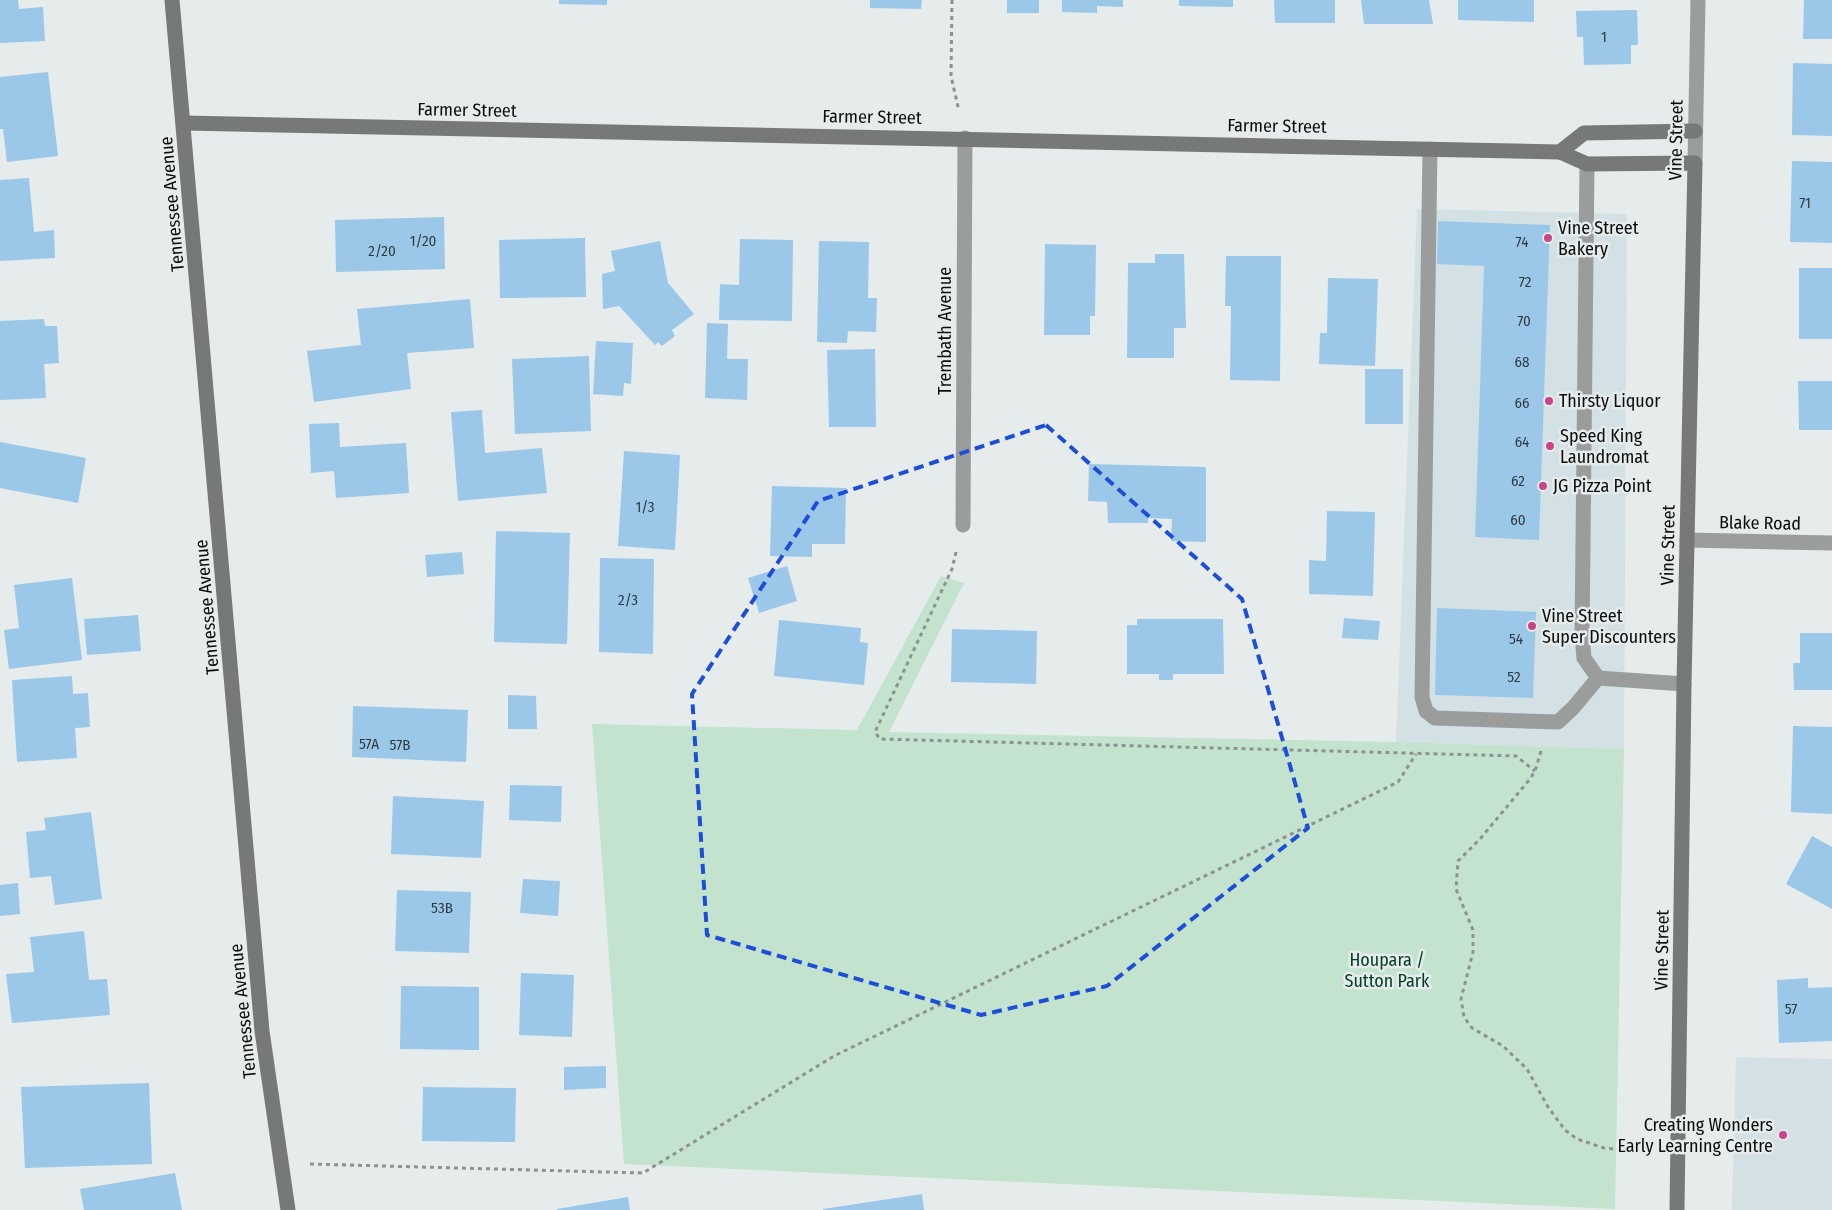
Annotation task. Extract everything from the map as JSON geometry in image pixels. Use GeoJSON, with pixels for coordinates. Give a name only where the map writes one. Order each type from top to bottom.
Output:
{"type":"FeatureCollection","features":[{"type":"Feature","properties":{"kind":"street","name":"Tennessee Avenue"},"geometry":{"type":"LineString","coordinates":[[172,0],[262,1031],[288,1210]]}},
{"type":"Feature","properties":{"kind":"street","name":"Vine Street"},"geometry":{"type":"LineString","coordinates":[[1677,1210],[1684,684],[1698,0]]}},
{"type":"Feature","properties":{"kind":"street","name":"Farmer Street"},"geometry":{"type":"LineString","coordinates":[[184,123],[1560,152],[1587,164],[1695,163]]}},
{"type":"Feature","properties":{"kind":"street"},"geometry":{"type":"LineString","coordinates":[[1560,152],[1584,133],[1695,131]]}},
{"type":"Feature","properties":{"kind":"street","name":"Trembath Avenue"},"geometry":{"type":"LineString","coordinates":[[963,525],[964,138]]}},
{"type":"Feature","properties":{"kind":"street"},"geometry":{"type":"LineString","coordinates":[[1430,149],[1422,697],[1426,711],[1435,718],[1558,722],[1598,678]]}},
{"type":"Feature","properties":{"kind":"street"},"geometry":{"type":"LineString","coordinates":[[1587,164],[1582,635],[1584,658],[1598,678]]}},
{"type":"Feature","properties":{"kind":"street","name":"Blake Road"},"geometry":{"type":"LineString","coordinates":[[1687,540],[1832,542]]}},
{"type":"Feature","properties":{"kind":"street"},"geometry":{"type":"LineString","coordinates":[[1598,678],[1684,684]]}},
{"type":"Feature","properties":{"kind":"path"},"geometry":{"type":"LineString","coordinates":[[952,0],[951,76],[964,138]]}},
{"type":"Feature","properties":{"kind":"path"},"geometry":{"type":"LineString","coordinates":[[963,525],[952,569],[876,732],[880,739],[1516,756],[1535,771]]}},
{"type":"Feature","properties":{"kind":"path"},"geometry":{"type":"LineString","coordinates":[[1549,721],[1535,771],[1480,839],[1458,861],[1456,890],[1473,930],[1473,952],[1461,999],[1464,1017],[1472,1028],[1503,1046],[1527,1069],[1548,1107],[1564,1130],[1577,1139],[1604,1148],[1678,1155]]}},
{"type":"Feature","properties":{"kind":"path"},"geometry":{"type":"LineString","coordinates":[[282,1164],[643,1173],[834,1056],[1398,782],[1416,754]]}},
{"type":"Feature","properties":{"kind":"highlighted area"},"geometry":{"type":"Polygon","coordinates":[[[1046,425],[1242,599],[1308,828],[1107,986],[981,1015],[707,935],[692,694],[818,501],[1046,425]]]}},
{"type":"Feature","properties":{"kind":"shaded area"},"geometry":{"type":"Polygon","coordinates":[[[1417,209],[1627,214],[1624,749],[1396,742],[1417,209]]]}},
{"type":"Feature","properties":{"kind":"shaded area","name":"Creating Wonders Early Learning Centre"},"geometry":{"type":"Polygon","coordinates":[[[1736,1057],[1832,1059],[1832,1210],[1732,1210],[1736,1057]]]}},
{"type":"Feature","properties":{"kind":"green space","name":"Houpara / Sutton Park"},"geometry":{"type":"Polygon","coordinates":[[[941,576],[964,583],[889,732],[1396,742],[1624,749],[1615,1209],[624,1164],[592,724],[857,730],[941,576]]]}},
{"type":"Feature","properties":{"kind":"building"},"geometry":{"type":"Polygon","coordinates":[[[0,0],[18,0],[19,9],[43,7],[45,41],[0,43],[0,0]]]}},
{"type":"Feature","properties":{"kind":"building"},"geometry":{"type":"Polygon","coordinates":[[[559,0],[607,0],[607,5],[559,4],[559,0]]]}},
{"type":"Feature","properties":{"kind":"building"},"geometry":{"type":"Polygon","coordinates":[[[870,0],[922,0],[921,9],[870,8],[870,0]]]}},
{"type":"Feature","properties":{"kind":"building"},"geometry":{"type":"Polygon","coordinates":[[[1007,0],[1039,0],[1039,13],[1007,13],[1007,0]]]}},
{"type":"Feature","properties":{"kind":"building"},"geometry":{"type":"Polygon","coordinates":[[[1062,0],[1123,0],[1123,7],[1097,6],[1097,13],[1062,12],[1062,0]]]}},
{"type":"Feature","properties":{"kind":"building"},"geometry":{"type":"Polygon","coordinates":[[[1179,0],[1233,0],[1233,7],[1179,6],[1179,0]]]}},
{"type":"Feature","properties":{"kind":"building"},"geometry":{"type":"Polygon","coordinates":[[[1274,0],[1335,0],[1335,23],[1275,23],[1274,0]]]}},
{"type":"Feature","properties":{"kind":"building"},"geometry":{"type":"Polygon","coordinates":[[[1361,0],[1429,0],[1433,24],[1364,24],[1361,0]]]}},
{"type":"Feature","properties":{"kind":"building"},"geometry":{"type":"Polygon","coordinates":[[[1458,0],[1534,0],[1534,22],[1458,20],[1458,0]]]}},
{"type":"Feature","properties":{"kind":"building"},"geometry":{"type":"Polygon","coordinates":[[[1804,0],[1832,0],[1832,39],[1803,39],[1804,0]]]}},
{"type":"Feature","properties":{"kind":"building"},"geometry":{"type":"Polygon","coordinates":[[[1637,10],[1638,45],[1631,45],[1631,64],[1584,65],[1583,37],[1577,37],[1576,11],[1637,10]]]}},
{"type":"Feature","properties":{"kind":"building"},"geometry":{"type":"Polygon","coordinates":[[[1793,63],[1832,64],[1832,136],[1792,135],[1793,63]]]}},
{"type":"Feature","properties":{"kind":"building"},"geometry":{"type":"Polygon","coordinates":[[[48,72],[58,156],[7,162],[3,129],[0,129],[0,77],[48,72]]]}},
{"type":"Feature","properties":{"kind":"building"},"geometry":{"type":"Polygon","coordinates":[[[1792,161],[1832,162],[1832,243],[1790,242],[1792,161]]]}},
{"type":"Feature","properties":{"kind":"building"},"geometry":{"type":"Polygon","coordinates":[[[29,178],[34,232],[54,230],[55,258],[0,261],[0,180],[29,178]]]}},
{"type":"Feature","properties":{"kind":"building"},"geometry":{"type":"Polygon","coordinates":[[[444,217],[445,269],[336,272],[335,220],[444,217]]]}},
{"type":"Feature","properties":{"kind":"building"},"geometry":{"type":"Polygon","coordinates":[[[1438,221],[1550,225],[1539,540],[1475,537],[1484,266],[1437,264],[1438,221]]]}},
{"type":"Feature","properties":{"kind":"building"},"geometry":{"type":"Polygon","coordinates":[[[585,238],[586,297],[500,298],[499,240],[585,238]]]}},
{"type":"Feature","properties":{"kind":"building"},"geometry":{"type":"Polygon","coordinates":[[[740,239],[793,240],[792,321],[719,320],[720,284],[739,285],[740,239]]]}},
{"type":"Feature","properties":{"kind":"building"},"geometry":{"type":"Polygon","coordinates":[[[660,241],[668,283],[694,314],[672,330],[675,336],[662,346],[658,342],[655,345],[619,306],[603,309],[602,274],[615,271],[611,251],[660,241]]]}},
{"type":"Feature","properties":{"kind":"building"},"geometry":{"type":"Polygon","coordinates":[[[819,241],[869,242],[868,298],[877,298],[876,332],[848,331],[847,343],[817,342],[819,241]]]}},
{"type":"Feature","properties":{"kind":"building"},"geometry":{"type":"Polygon","coordinates":[[[1045,244],[1096,245],[1095,316],[1090,316],[1090,335],[1044,335],[1045,244]]]}},
{"type":"Feature","properties":{"kind":"building"},"geometry":{"type":"Polygon","coordinates":[[[1155,254],[1184,254],[1186,328],[1174,328],[1174,358],[1127,358],[1128,263],[1155,263],[1155,254]]]}},
{"type":"Feature","properties":{"kind":"building"},"geometry":{"type":"Polygon","coordinates":[[[1226,256],[1281,256],[1280,381],[1230,380],[1231,306],[1225,306],[1226,256]]]}},
{"type":"Feature","properties":{"kind":"building"},"geometry":{"type":"Polygon","coordinates":[[[1799,268],[1832,268],[1832,339],[1799,339],[1799,268]]]}},
{"type":"Feature","properties":{"kind":"building"},"geometry":{"type":"Polygon","coordinates":[[[1328,278],[1378,279],[1375,366],[1319,364],[1320,333],[1327,333],[1328,278]]]}},
{"type":"Feature","properties":{"kind":"building"},"geometry":{"type":"Polygon","coordinates":[[[470,299],[474,348],[407,353],[411,389],[314,402],[307,351],[361,345],[357,309],[470,299]]]}},
{"type":"Feature","properties":{"kind":"building"},"geometry":{"type":"Polygon","coordinates":[[[44,319],[45,326],[57,326],[59,363],[44,364],[46,398],[0,400],[0,321],[44,319]]]}},
{"type":"Feature","properties":{"kind":"building"},"geometry":{"type":"Polygon","coordinates":[[[707,323],[728,324],[727,359],[748,359],[747,400],[705,398],[707,323]]]}},
{"type":"Feature","properties":{"kind":"building"},"geometry":{"type":"Polygon","coordinates":[[[596,341],[633,343],[631,384],[624,383],[623,396],[593,394],[596,341]]]}},
{"type":"Feature","properties":{"kind":"building"},"geometry":{"type":"Polygon","coordinates":[[[875,349],[876,427],[829,427],[827,350],[875,349]]]}},
{"type":"Feature","properties":{"kind":"building"},"geometry":{"type":"Polygon","coordinates":[[[589,356],[591,431],[515,434],[512,359],[589,356]]]}},
{"type":"Feature","properties":{"kind":"building"},"geometry":{"type":"Polygon","coordinates":[[[1365,369],[1403,369],[1403,424],[1365,424],[1365,369]]]}},
{"type":"Feature","properties":{"kind":"building"},"geometry":{"type":"Polygon","coordinates":[[[1798,381],[1832,381],[1832,430],[1799,430],[1798,381]]]}},
{"type":"Feature","properties":{"kind":"building"},"geometry":{"type":"Polygon","coordinates":[[[482,410],[485,453],[542,448],[547,493],[458,501],[451,412],[482,410]]]}},
{"type":"Feature","properties":{"kind":"building"},"geometry":{"type":"Polygon","coordinates":[[[339,423],[340,447],[406,443],[409,493],[336,498],[334,471],[311,473],[309,424],[339,423]]]}},
{"type":"Feature","properties":{"kind":"building"},"geometry":{"type":"Polygon","coordinates":[[[0,442],[86,458],[78,503],[0,488],[0,442]]]}},
{"type":"Feature","properties":{"kind":"building"},"geometry":{"type":"Polygon","coordinates":[[[624,451],[680,455],[675,550],[618,546],[624,451]]]}},
{"type":"Feature","properties":{"kind":"building"},"geometry":{"type":"Polygon","coordinates":[[[1089,464],[1206,467],[1206,542],[1171,541],[1172,519],[1148,518],[1148,523],[1108,523],[1107,502],[1088,501],[1089,464]]]}},
{"type":"Feature","properties":{"kind":"building"},"geometry":{"type":"Polygon","coordinates":[[[772,486],[846,488],[845,544],[812,544],[812,557],[770,556],[772,486]]]}},
{"type":"Feature","properties":{"kind":"building"},"geometry":{"type":"Polygon","coordinates":[[[1327,511],[1375,512],[1373,596],[1309,594],[1309,560],[1326,561],[1327,511]]]}},
{"type":"Feature","properties":{"kind":"building"},"geometry":{"type":"Polygon","coordinates":[[[496,531],[570,533],[567,644],[494,642],[496,531]]]}},
{"type":"Feature","properties":{"kind":"building"},"geometry":{"type":"Polygon","coordinates":[[[462,552],[464,574],[427,577],[425,555],[462,552]]]}},
{"type":"Feature","properties":{"kind":"building"},"geometry":{"type":"Polygon","coordinates":[[[600,558],[654,559],[653,654],[599,652],[600,558]]]}},
{"type":"Feature","properties":{"kind":"building"},"geometry":{"type":"Polygon","coordinates":[[[787,566],[797,601],[759,613],[748,578],[787,566]]]}},
{"type":"Feature","properties":{"kind":"building"},"geometry":{"type":"Polygon","coordinates":[[[72,578],[82,660],[9,669],[4,630],[19,628],[14,585],[72,578]]]}},
{"type":"Feature","properties":{"kind":"building"},"geometry":{"type":"Polygon","coordinates":[[[1437,608],[1536,612],[1533,698],[1435,695],[1437,608]]]}},
{"type":"Feature","properties":{"kind":"building"},"geometry":{"type":"Polygon","coordinates":[[[138,615],[141,651],[87,655],[84,619],[138,615]]]}},
{"type":"Feature","properties":{"kind":"building"},"geometry":{"type":"Polygon","coordinates":[[[1344,618],[1380,621],[1378,640],[1342,638],[1344,618]]]}},
{"type":"Feature","properties":{"kind":"building"},"geometry":{"type":"Polygon","coordinates":[[[1137,619],[1223,619],[1224,674],[1173,674],[1173,680],[1159,680],[1159,674],[1127,674],[1127,625],[1137,625],[1137,619]]]}},
{"type":"Feature","properties":{"kind":"building"},"geometry":{"type":"Polygon","coordinates":[[[779,620],[861,628],[860,642],[868,643],[864,685],[774,676],[779,620]]]}},
{"type":"Feature","properties":{"kind":"building"},"geometry":{"type":"Polygon","coordinates":[[[952,629],[1037,631],[1036,684],[951,682],[952,629]]]}},
{"type":"Feature","properties":{"kind":"building"},"geometry":{"type":"Polygon","coordinates":[[[1800,633],[1832,633],[1832,690],[1794,690],[1793,663],[1800,663],[1800,633]]]}},
{"type":"Feature","properties":{"kind":"building"},"geometry":{"type":"Polygon","coordinates":[[[72,676],[73,694],[88,693],[90,727],[75,728],[77,758],[17,762],[12,680],[72,676]]]}},
{"type":"Feature","properties":{"kind":"building"},"geometry":{"type":"Polygon","coordinates":[[[508,695],[536,696],[537,729],[508,729],[508,695]]]}},
{"type":"Feature","properties":{"kind":"building"},"geometry":{"type":"Polygon","coordinates":[[[353,706],[468,710],[466,762],[352,757],[353,706]]]}},
{"type":"Feature","properties":{"kind":"building"},"geometry":{"type":"Polygon","coordinates":[[[1793,726],[1832,727],[1832,814],[1791,812],[1793,726]]]}},
{"type":"Feature","properties":{"kind":"building"},"geometry":{"type":"Polygon","coordinates":[[[510,785],[562,786],[561,822],[509,820],[510,785]]]}},
{"type":"Feature","properties":{"kind":"building"},"geometry":{"type":"Polygon","coordinates":[[[393,796],[484,801],[481,858],[391,854],[393,796]]]}},
{"type":"Feature","properties":{"kind":"building"},"geometry":{"type":"Polygon","coordinates":[[[91,812],[102,899],[55,905],[51,876],[30,878],[26,832],[46,830],[44,818],[91,812]]]}},
{"type":"Feature","properties":{"kind":"building"},"geometry":{"type":"Polygon","coordinates":[[[1812,836],[1832,847],[1832,909],[1786,884],[1812,836]]]}},
{"type":"Feature","properties":{"kind":"building"},"geometry":{"type":"Polygon","coordinates":[[[523,879],[560,881],[558,916],[520,913],[523,879]]]}},
{"type":"Feature","properties":{"kind":"building"},"geometry":{"type":"Polygon","coordinates":[[[18,883],[20,914],[0,916],[0,885],[18,883]]]}},
{"type":"Feature","properties":{"kind":"building"},"geometry":{"type":"Polygon","coordinates":[[[397,890],[471,892],[469,953],[395,951],[397,890]]]}},
{"type":"Feature","properties":{"kind":"building"},"geometry":{"type":"Polygon","coordinates":[[[84,931],[89,980],[107,979],[110,1015],[12,1023],[6,974],[34,972],[30,937],[84,931]]]}},
{"type":"Feature","properties":{"kind":"building"},"geometry":{"type":"Polygon","coordinates":[[[521,973],[574,975],[572,1037],[519,1035],[521,973]]]}},
{"type":"Feature","properties":{"kind":"building"},"geometry":{"type":"Polygon","coordinates":[[[1808,978],[1808,988],[1832,987],[1832,1041],[1779,1043],[1777,980],[1808,978]]]}},
{"type":"Feature","properties":{"kind":"building"},"geometry":{"type":"Polygon","coordinates":[[[401,986],[479,987],[479,1050],[400,1049],[401,986]]]}},
{"type":"Feature","properties":{"kind":"building"},"geometry":{"type":"Polygon","coordinates":[[[606,1066],[606,1088],[564,1090],[564,1067],[606,1066]]]}},
{"type":"Feature","properties":{"kind":"building"},"geometry":{"type":"Polygon","coordinates":[[[149,1083],[152,1164],[25,1168],[21,1087],[149,1083]]]}},
{"type":"Feature","properties":{"kind":"building"},"geometry":{"type":"Polygon","coordinates":[[[423,1087],[516,1088],[515,1142],[422,1141],[423,1087]]]}},
{"type":"Feature","properties":{"kind":"building"},"geometry":{"type":"Polygon","coordinates":[[[175,1173],[182,1210],[84,1210],[80,1189],[175,1173]]]}},
{"type":"Feature","properties":{"kind":"building"},"geometry":{"type":"Polygon","coordinates":[[[922,1194],[924,1210],[823,1210],[823,1209],[922,1194]]]}},
{"type":"Feature","properties":{"kind":"building"},"geometry":{"type":"Polygon","coordinates":[[[628,1197],[630,1210],[557,1210],[557,1209],[628,1197]]]}},
{"type":"Feature","properties":{"kind":"place","name":"Vine Street Bakery"},"geometry":{"type":"Point","coordinates":[1548,238]}},
{"type":"Feature","properties":{"kind":"place","name":"Thirsty Liquor"},"geometry":{"type":"Point","coordinates":[1549,401]}},
{"type":"Feature","properties":{"kind":"place","name":"Speed King Laundromat"},"geometry":{"type":"Point","coordinates":[1550,446]}},
{"type":"Feature","properties":{"kind":"place","name":"JG Pizza Point"},"geometry":{"type":"Point","coordinates":[1543,486]}},
{"type":"Feature","properties":{"kind":"place","name":"Vine Street Super Discounters"},"geometry":{"type":"Point","coordinates":[1532,626]}},
{"type":"Feature","properties":{"kind":"place","name":"Creating Wonders Early Learning Centre"},"geometry":{"type":"Point","coordinates":[1783,1135]}}]}
